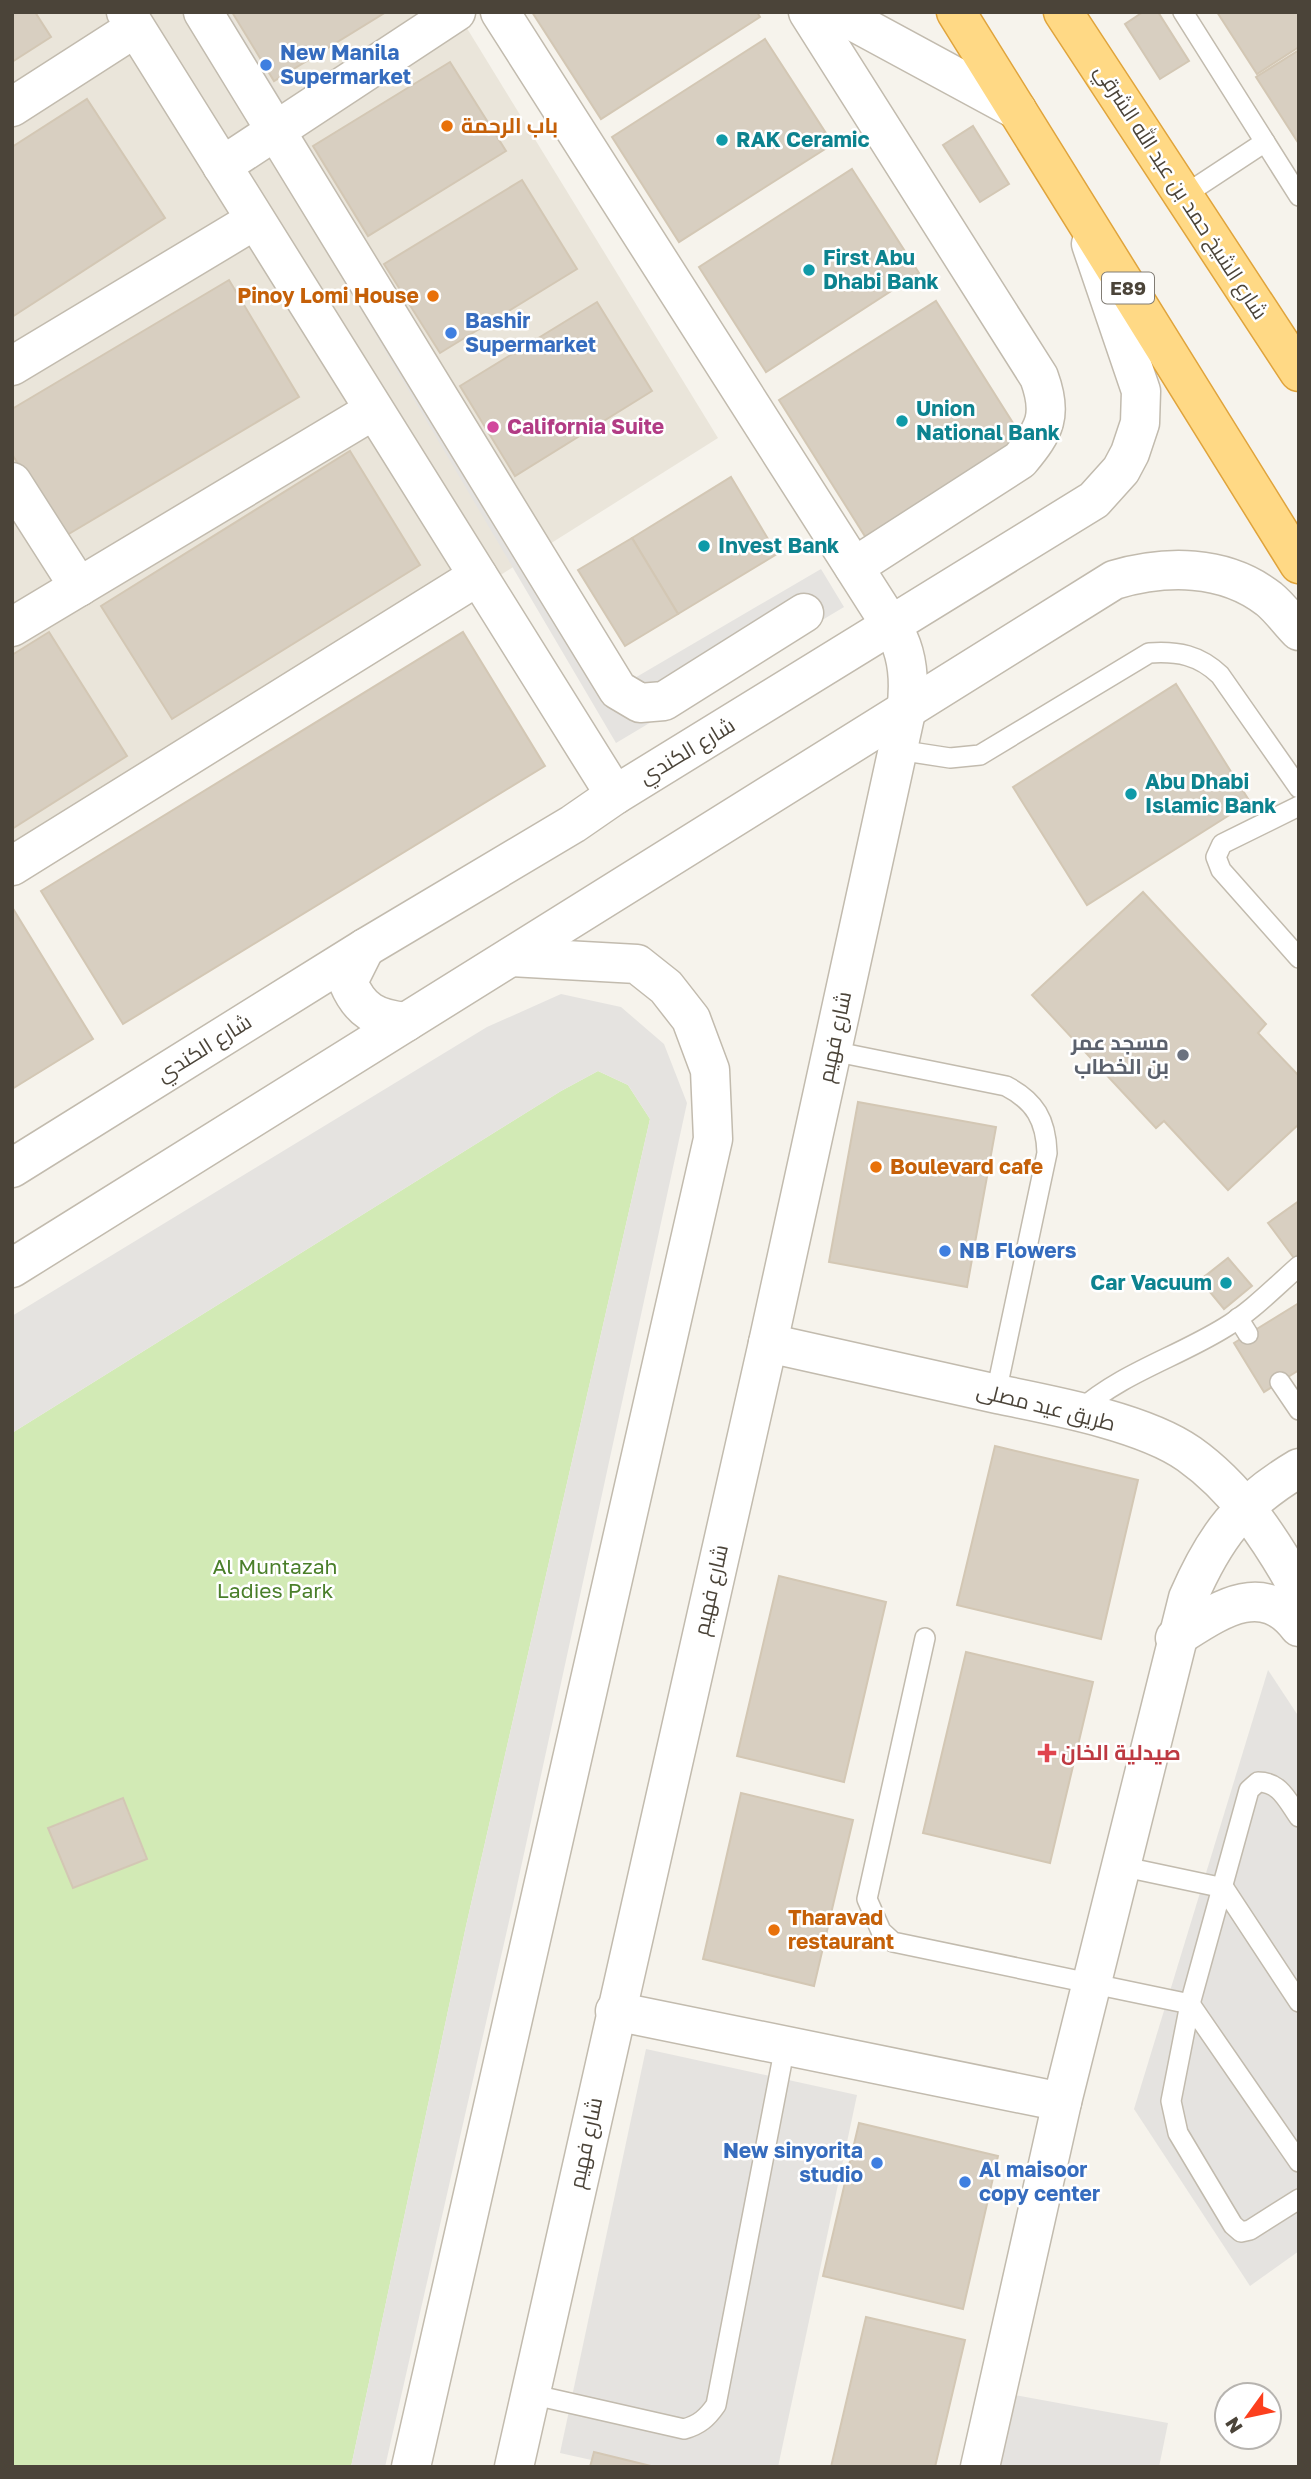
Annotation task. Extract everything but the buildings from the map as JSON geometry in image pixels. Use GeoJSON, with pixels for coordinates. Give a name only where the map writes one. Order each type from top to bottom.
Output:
{"type":"FeatureCollection","features":[{"type":"Feature","properties":{"kind":"highway","name":"E89"},"geometry":{"type":"LineString","coordinates":[[956,12],[1299,564]]}},
{"type":"Feature","properties":{"kind":"highway","name":"شارع الشيخ حمد بن عبد الله الشرقي"},"geometry":{"type":"LineString","coordinates":[[1063,12],[1299,372]]}},
{"type":"Feature","properties":{"kind":"street"},"geometry":{"type":"LineString","coordinates":[[202,12],[618,690],[640,703],[664,701],[804,613]]}},
{"type":"Feature","properties":{"kind":"street"},"geometry":{"type":"LineString","coordinates":[[222,166],[456,12]]}},
{"type":"Feature","properties":{"kind":"street","name":"شارع فهيم"},"geometry":{"type":"LineString","coordinates":[[500,12],[900,640],[909,687],[898,750],[768,1343],[513,2467]]}},
{"type":"Feature","properties":{"kind":"street"},"geometry":{"type":"LineString","coordinates":[[808,12],[1039,377],[1048,400],[1046,418],[1038,438],[1020,460],[854,567]]}},
{"type":"Feature","properties":{"kind":"street"},"geometry":{"type":"LineString","coordinates":[[835,12],[1017,110]]}},
{"type":"Feature","properties":{"kind":"street"},"geometry":{"type":"LineString","coordinates":[[12,107],[131,20],[615,795]]}},
{"type":"Feature","properties":{"kind":"street","name":"شارع الكندي"},"geometry":{"type":"LineString","coordinates":[[12,1168],[365,948],[573,824],[615,795],[1077,512],[1108,486],[1130,453],[1140,423],[1141,391],[1080,209]]}},
{"type":"Feature","properties":{"kind":"street"},"geometry":{"type":"LineString","coordinates":[[12,366],[255,220]]}},
{"type":"Feature","properties":{"kind":"street"},"geometry":{"type":"LineString","coordinates":[[12,627],[374,410]]}},
{"type":"Feature","properties":{"kind":"street"},"geometry":{"type":"LineString","coordinates":[[12,482],[79,587]]}},
{"type":"Feature","properties":{"kind":"street"},"geometry":{"type":"LineString","coordinates":[[12,1268],[1114,580],[1141,572],[1201,570],[1223,577],[1268,599],[1299,631]]}},
{"type":"Feature","properties":{"kind":"street"},"geometry":{"type":"LineString","coordinates":[[12,866],[478,576]]}},
{"type":"Feature","properties":{"kind":"street"},"geometry":{"type":"LineString","coordinates":[[365,948],[348,982],[355,1000],[367,1012],[385,1020],[406,1022]]}},
{"type":"Feature","properties":{"kind":"street"},"geometry":{"type":"LineString","coordinates":[[411,2467],[713,1139],[710,1070],[691,1019],[666,987],[637,964],[511,957]]}},
{"type":"Feature","properties":{"kind":"street","name":"طريق عيد مصلى"},"geometry":{"type":"LineString","coordinates":[[768,1343],[1079,1411],[1186,1452],[1220,1478],[1245,1506],[1299,1590]]}},
{"type":"Feature","properties":{"kind":"street"},"geometry":{"type":"LineString","coordinates":[[980,2467],[1062,2102],[1175,1639],[1201,1566],[1215,1541],[1245,1506],[1299,1468]]}},
{"type":"Feature","properties":{"kind":"street"},"geometry":{"type":"LineString","coordinates":[[1175,1639],[1232,1605],[1258,1601],[1289,1615],[1299,1627]]}},
{"type":"Feature","properties":{"kind":"street"},"geometry":{"type":"LineString","coordinates":[[615,2011],[1062,2102]]}},
{"type":"Feature","properties":{"kind":"lane"},"geometry":{"type":"LineString","coordinates":[[1183,12],[1299,196]]}},
{"type":"Feature","properties":{"kind":"lane"},"geometry":{"type":"LineString","coordinates":[[1183,196],[1265,142]]}},
{"type":"Feature","properties":{"kind":"lane"},"geometry":{"type":"LineString","coordinates":[[898,750],[950,758],[980,755],[1149,653],[1174,651],[1205,661],[1220,675],[1299,788]]}},
{"type":"Feature","properties":{"kind":"lane"},"geometry":{"type":"LineString","coordinates":[[1299,806],[1222,845],[1216,857],[1221,870],[1299,958]]}},
{"type":"Feature","properties":{"kind":"lane"},"geometry":{"type":"LineString","coordinates":[[832,1051],[1006,1086],[1022,1094],[1035,1107],[1043,1121],[1047,1153],[996,1393]]}},
{"type":"Feature","properties":{"kind":"lane"},"geometry":{"type":"LineString","coordinates":[[1079,1411],[1115,1382],[1190,1346],[1243,1326],[1299,1266]]}},
{"type":"Feature","properties":{"kind":"lane"},"geometry":{"type":"LineString","coordinates":[[1280,1382],[1299,1410]]}},
{"type":"Feature","properties":{"kind":"lane"},"geometry":{"type":"LineString","coordinates":[[925,1638],[867,1899],[881,1931],[893,1942],[1190,2004],[1299,2162]]}},
{"type":"Feature","properties":{"kind":"lane"},"geometry":{"type":"LineString","coordinates":[[1299,1817],[1277,1786],[1269,1782],[1258,1782],[1249,1790],[1190,2004],[1171,2101],[1178,2133],[1233,2225],[1241,2232],[1250,2230],[1299,2199]]}},
{"type":"Feature","properties":{"kind":"lane"},"geometry":{"type":"LineString","coordinates":[[1120,1866],[1224,1888],[1299,2002]]}},
{"type":"Feature","properties":{"kind":"lane"},"geometry":{"type":"LineString","coordinates":[[530,2393],[684,2429],[697,2425],[708,2417],[716,2405],[785,2046]]}},
{"type":"Feature","properties":{"kind":"shaded area"},"geometry":{"type":"Polygon","coordinates":[[[12,12],[457,12],[718,438],[12,883],[12,12]]]}},
{"type":"Feature","properties":{"kind":"shaded area"},"geometry":{"type":"Polygon","coordinates":[[[186,12],[228,12],[633,679],[821,569],[844,607],[616,743],[186,12]]]}},
{"type":"Feature","properties":{"kind":"shaded area"},"geometry":{"type":"Polygon","coordinates":[[[561,994],[621,1007],[664,1044],[687,1103],[515,1895],[385,2467],[351,2467],[466,1926],[650,1119],[628,1085],[598,1071],[561,1091],[12,1433],[12,1316],[487,1027],[561,994]]]}},
{"type":"Feature","properties":{"kind":"shaded area"},"geometry":{"type":"Polygon","coordinates":[[[1268,1670],[1299,1717],[1299,2251],[1250,2286],[1134,2109],[1268,1670]]]}},
{"type":"Feature","properties":{"kind":"shaded area"},"geometry":{"type":"Polygon","coordinates":[[[646,2049],[857,2095],[778,2467],[623,2467],[560,2453],[646,2049]]]}},
{"type":"Feature","properties":{"kind":"shaded area"},"geometry":{"type":"Polygon","coordinates":[[[1014,2395],[1168,2423],[1159,2467],[998,2467],[1014,2395]]]}},
{"type":"Feature","properties":{"kind":"green space","name":"Al Muntazah Ladies Park"},"geometry":{"type":"Polygon","coordinates":[[[598,1071],[628,1085],[650,1119],[466,1926],[351,2467],[12,2467],[12,1433],[561,1091],[598,1071]]]}},
{"type":"Feature","properties":{"kind":"place","name":"New Manila Supermarket"},"geometry":{"type":"Point","coordinates":[266,65]}},
{"type":"Feature","properties":{"kind":"place","name":"باب الرحمة"},"geometry":{"type":"Point","coordinates":[447,126]}},
{"type":"Feature","properties":{"kind":"place","name":"RAK Ceramic"},"geometry":{"type":"Point","coordinates":[722,140]}},
{"type":"Feature","properties":{"kind":"place","name":"First Abu Dhabi Bank"},"geometry":{"type":"Point","coordinates":[809,270]}},
{"type":"Feature","properties":{"kind":"place","name":"Pinoy Lomi House"},"geometry":{"type":"Point","coordinates":[433,296]}},
{"type":"Feature","properties":{"kind":"place","name":"Bashir Supermarket"},"geometry":{"type":"Point","coordinates":[451,333]}},
{"type":"Feature","properties":{"kind":"place","name":"Union National Bank"},"geometry":{"type":"Point","coordinates":[902,421]}},
{"type":"Feature","properties":{"kind":"place","name":"California Suite"},"geometry":{"type":"Point","coordinates":[493,427]}},
{"type":"Feature","properties":{"kind":"place","name":"Invest Bank"},"geometry":{"type":"Point","coordinates":[704,546]}},
{"type":"Feature","properties":{"kind":"place","name":"Abu Dhabi Islamic Bank"},"geometry":{"type":"Point","coordinates":[1131,794]}},
{"type":"Feature","properties":{"kind":"place","name":"مسجد عمر بن الخطاب"},"geometry":{"type":"Point","coordinates":[1183,1055]}},
{"type":"Feature","properties":{"kind":"place","name":"Boulevard cafe"},"geometry":{"type":"Point","coordinates":[876,1167]}},
{"type":"Feature","properties":{"kind":"place","name":"NB Flowers"},"geometry":{"type":"Point","coordinates":[945,1251]}},
{"type":"Feature","properties":{"kind":"place","name":"Car Vacuum"},"geometry":{"type":"Point","coordinates":[1226,1283]}},
{"type":"Feature","properties":{"kind":"place","name":"صيدلية الخان"},"geometry":{"type":"Point","coordinates":[1047,1753]}},
{"type":"Feature","properties":{"kind":"place","name":"Tharavad restaurant"},"geometry":{"type":"Point","coordinates":[774,1930]}},
{"type":"Feature","properties":{"kind":"place","name":"New sinyorita studio"},"geometry":{"type":"Point","coordinates":[877,2163]}},
{"type":"Feature","properties":{"kind":"place","name":"Al maisoor copy center"},"geometry":{"type":"Point","coordinates":[965,2182]}}]}
